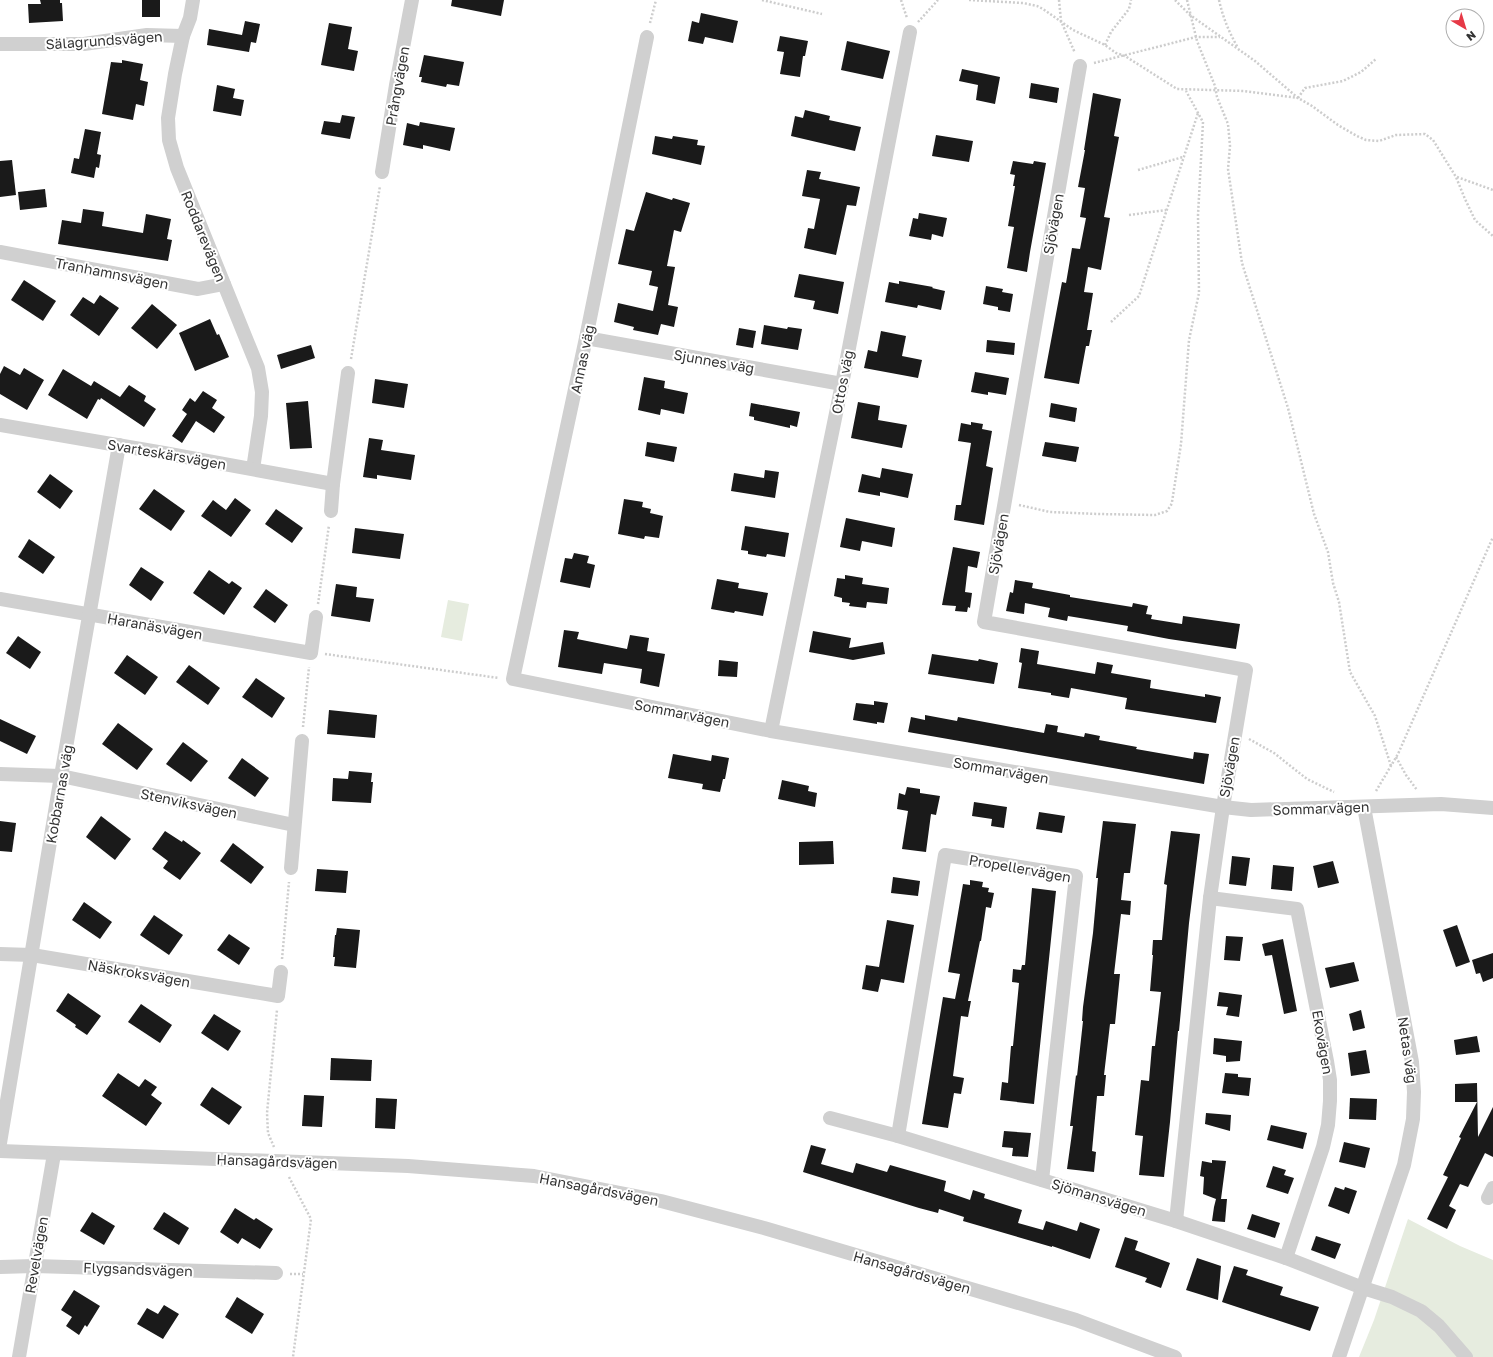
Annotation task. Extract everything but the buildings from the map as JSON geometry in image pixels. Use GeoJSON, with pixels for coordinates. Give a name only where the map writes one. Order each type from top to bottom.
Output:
{"type":"FeatureCollection","features":[{"type":"Feature","properties":{"kind":"street","name":"Roddarevägen"},"geometry":{"type":"LineString","coordinates":[[193,0],[190,18],[183,36],[168,118],[169,140],[177,168],[258,368],[262,392],[261,416],[253,469]]}},
{"type":"Feature","properties":{"kind":"street","name":"Prångvägen"},"geometry":{"type":"LineString","coordinates":[[382,172],[412,0]]}},
{"type":"Feature","properties":{"kind":"street","name":"Ottos väg"},"geometry":{"type":"LineString","coordinates":[[771,731],[842,384],[910,32]]}},
{"type":"Feature","properties":{"kind":"street","name":"Sälagrundsvägen"},"geometry":{"type":"LineString","coordinates":[[0,44],[84,44],[147,35],[183,36]]}},
{"type":"Feature","properties":{"kind":"street","name":"Annas väg"},"geometry":{"type":"LineString","coordinates":[[513,679],[586,338],[647,37]]}},
{"type":"Feature","properties":{"kind":"street","name":"Sjövägen"},"geometry":{"type":"LineString","coordinates":[[1080,66],[984,622],[1246,670],[1223,807]]}},
{"type":"Feature","properties":{"kind":"street","name":"Tranhamnsvägen"},"geometry":{"type":"LineString","coordinates":[[0,252],[198,288],[224,284]]}},
{"type":"Feature","properties":{"kind":"street","name":"Sjunnes väg"},"geometry":{"type":"LineString","coordinates":[[586,338],[842,384]]}},
{"type":"Feature","properties":{"kind":"street"},"geometry":{"type":"LineString","coordinates":[[331,511],[333,484],[348,373]]}},
{"type":"Feature","properties":{"kind":"street","name":"Svarteskärsvägen"},"geometry":{"type":"LineString","coordinates":[[0,425],[333,484]]}},
{"type":"Feature","properties":{"kind":"street","name":"Kobbarnas väg"},"geometry":{"type":"LineString","coordinates":[[0,1143],[61,776],[119,445]]}},
{"type":"Feature","properties":{"kind":"street","name":"Haranäsvägen"},"geometry":{"type":"LineString","coordinates":[[0,599],[311,652]]}},
{"type":"Feature","properties":{"kind":"street"},"geometry":{"type":"LineString","coordinates":[[311,652],[316,617]]}},
{"type":"Feature","properties":{"kind":"street","name":"Sommarvägen"},"geometry":{"type":"LineString","coordinates":[[513,679],[771,731],[1223,807],[1251,810],[1441,804],[1493,808]]}},
{"type":"Feature","properties":{"kind":"street"},"geometry":{"type":"LineString","coordinates":[[291,868],[302,741]]}},
{"type":"Feature","properties":{"kind":"street","name":"Stenviksvägen"},"geometry":{"type":"LineString","coordinates":[[0,774],[61,776],[294,825]]}},
{"type":"Feature","properties":{"kind":"street"},"geometry":{"type":"LineString","coordinates":[[1176,1221],[1210,898],[1223,807]]}},
{"type":"Feature","properties":{"kind":"street","name":"Netas väg"},"geometry":{"type":"LineString","coordinates":[[1339,1357],[1404,1165],[1413,1119],[1414,1092],[1412,1062],[1364,807]]}},
{"type":"Feature","properties":{"kind":"street","name":"Propellervägen"},"geometry":{"type":"LineString","coordinates":[[898,1136],[945,855],[1076,876],[1042,1180]]}},
{"type":"Feature","properties":{"kind":"street","name":"Ekovägen"},"geometry":{"type":"LineString","coordinates":[[1210,898],[1297,909],[1327,1061],[1330,1080],[1330,1101],[1328,1125],[1323,1147],[1286,1258]]}},
{"type":"Feature","properties":{"kind":"street","name":"Näskroksvägen"},"geometry":{"type":"LineString","coordinates":[[0,954],[32,954],[278,996],[280,972]]}},
{"type":"Feature","properties":{"kind":"street","name":"Sjömansvägen"},"geometry":{"type":"LineString","coordinates":[[830,1118],[898,1136],[1176,1221],[1286,1258],[1363,1288],[1392,1297],[1421,1311],[1439,1326],[1466,1357]]}},
{"type":"Feature","properties":{"kind":"street","name":"Hansagårdsvägen"},"geometry":{"type":"LineString","coordinates":[[0,1151],[408,1166],[534,1176],[661,1201],[764,1228],[1076,1320],[1175,1357]]}},
{"type":"Feature","properties":{"kind":"street","name":"Revelvägen"},"geometry":{"type":"LineString","coordinates":[[19,1357],[54,1154]]}},
{"type":"Feature","properties":{"kind":"street","name":"Flygsandsvägen"},"geometry":{"type":"LineString","coordinates":[[0,1268],[34,1266],[276,1273]]}},
{"type":"Feature","properties":{"kind":"path"},"geometry":{"type":"LineString","coordinates":[[647,37],[656,0]]}},
{"type":"Feature","properties":{"kind":"path"},"geometry":{"type":"LineString","coordinates":[[762,0],[822,14]]}},
{"type":"Feature","properties":{"kind":"path"},"geometry":{"type":"LineString","coordinates":[[901,0],[910,32]]}},
{"type":"Feature","properties":{"kind":"path"},"geometry":{"type":"LineString","coordinates":[[910,32],[938,0]]}},
{"type":"Feature","properties":{"kind":"path"},"geometry":{"type":"LineString","coordinates":[[969,0],[1030,4],[1043,9],[1073,30],[1105,45],[1177,90],[1244,91],[1298,98]]}},
{"type":"Feature","properties":{"kind":"path"},"geometry":{"type":"LineString","coordinates":[[1058,0],[1061,21],[1080,66],[1196,37],[1221,37]]}},
{"type":"Feature","properties":{"kind":"path"},"geometry":{"type":"LineString","coordinates":[[1105,45],[1111,32],[1129,10],[1131,0]]}},
{"type":"Feature","properties":{"kind":"path"},"geometry":{"type":"LineString","coordinates":[[1175,0],[1190,15],[1255,61],[1298,98],[1357,136],[1366,140],[1379,141],[1396,135],[1425,134],[1433,140],[1456,177],[1464,199],[1475,220],[1493,236]]}},
{"type":"Feature","properties":{"kind":"path"},"geometry":{"type":"LineString","coordinates":[[1187,0],[1196,37],[1228,124],[1230,135],[1228,169],[1242,263],[1288,408],[1314,514],[1328,552],[1333,583],[1339,602],[1350,672],[1375,716],[1391,766]]}},
{"type":"Feature","properties":{"kind":"path"},"geometry":{"type":"LineString","coordinates":[[1219,0],[1228,30],[1238,49]]}},
{"type":"Feature","properties":{"kind":"path"},"geometry":{"type":"LineString","coordinates":[[1298,98],[1305,88],[1343,81],[1361,72],[1376,59]]}},
{"type":"Feature","properties":{"kind":"path"},"geometry":{"type":"LineString","coordinates":[[1005,502],[1050,512],[1098,514],[1156,515],[1164,512],[1171,505],[1181,444],[1189,340],[1199,293],[1198,215],[1203,122],[1186,91]]}},
{"type":"Feature","properties":{"kind":"path"},"geometry":{"type":"LineString","coordinates":[[1111,322],[1139,296],[1198,113]]}},
{"type":"Feature","properties":{"kind":"path"},"geometry":{"type":"LineString","coordinates":[[1138,170],[1183,157]]}},
{"type":"Feature","properties":{"kind":"path"},"geometry":{"type":"LineString","coordinates":[[348,373],[382,172]]}},
{"type":"Feature","properties":{"kind":"path"},"geometry":{"type":"LineString","coordinates":[[1456,177],[1493,190]]}},
{"type":"Feature","properties":{"kind":"path"},"geometry":{"type":"LineString","coordinates":[[1129,215],[1166,210]]}},
{"type":"Feature","properties":{"kind":"path"},"geometry":{"type":"LineString","coordinates":[[316,617],[331,511]]}},
{"type":"Feature","properties":{"kind":"path"},"geometry":{"type":"LineString","coordinates":[[1364,807],[1381,784],[1396,757],[1493,538]]}},
{"type":"Feature","properties":{"kind":"path"},"geometry":{"type":"LineString","coordinates":[[302,741],[311,652],[513,679]]}},
{"type":"Feature","properties":{"kind":"path"},"geometry":{"type":"LineString","coordinates":[[1236,731],[1274,753],[1307,779],[1338,794]]}},
{"type":"Feature","properties":{"kind":"path"},"geometry":{"type":"LineString","coordinates":[[1396,757],[1411,782],[1430,804]]}},
{"type":"Feature","properties":{"kind":"path"},"geometry":{"type":"LineString","coordinates":[[280,972],[291,868]]}},
{"type":"Feature","properties":{"kind":"shaded area"},"geometry":{"type":"Polygon","coordinates":[[[448,600],[469,604],[462,641],[441,637],[448,600]]]}},
{"type":"Feature","properties":{"kind":"shaded area"},"geometry":{"type":"Polygon","coordinates":[[[1408,1219],[1460,1246],[1493,1260],[1493,1357],[1359,1357],[1374,1320],[1408,1219]]]}}]}
